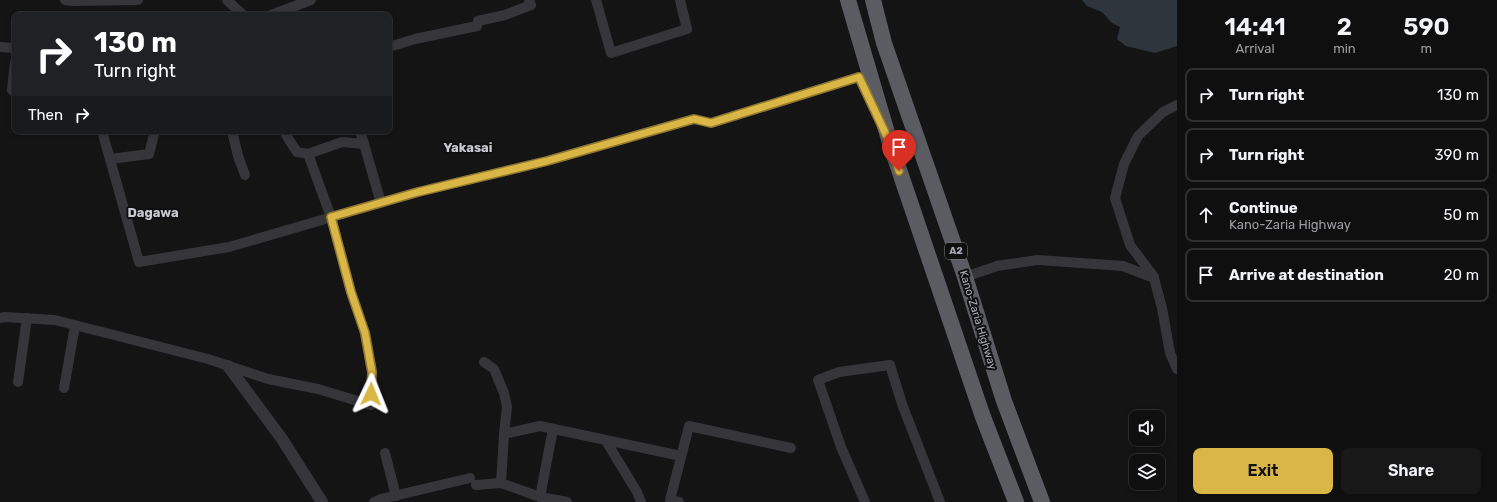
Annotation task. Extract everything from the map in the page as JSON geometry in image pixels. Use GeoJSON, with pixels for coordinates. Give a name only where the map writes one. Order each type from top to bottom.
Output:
{"type":"FeatureCollection","features":[{"type":"Feature","properties":{"kind":"highway","name":"A2"},"geometry":{"type":"LineString","coordinates":[[848,0],[890,143],[983,417],[1016,502]]}},
{"type":"Feature","properties":{"kind":"highway","name":"Kano-Zaria Highway"},"geometry":{"type":"LineString","coordinates":[[873,0],[884,43],[965,277],[1004,401],[1042,502]]}},
{"type":"Feature","properties":{"kind":"street"},"geometry":{"type":"LineString","coordinates":[[65,0],[138,0]]}},
{"type":"Feature","properties":{"kind":"street"},"geometry":{"type":"LineString","coordinates":[[227,0],[240,12]]}},
{"type":"Feature","properties":{"kind":"street"},"geometry":{"type":"LineString","coordinates":[[279,12],[311,0]]}},
{"type":"Feature","properties":{"kind":"street"},"geometry":{"type":"LineString","coordinates":[[392,46],[415,39],[476,26],[478,21],[505,15],[531,5],[529,0]]}},
{"type":"Feature","properties":{"kind":"street"},"geometry":{"type":"LineString","coordinates":[[596,0],[612,53],[687,30],[680,0]]}},
{"type":"Feature","properties":{"kind":"street"},"geometry":{"type":"LineString","coordinates":[[0,47],[12,48]]}},
{"type":"Feature","properties":{"kind":"street"},"geometry":{"type":"LineString","coordinates":[[103,134],[139,262],[229,247],[418,192],[547,161],[694,119],[711,123],[859,77],[890,143]]}},
{"type":"Feature","properties":{"kind":"street"},"geometry":{"type":"LineString","coordinates":[[1177,106],[1163,112],[1138,136],[1124,164],[1115,198],[1130,245],[1154,278],[1162,308],[1170,353],[1177,370]]}},
{"type":"Feature","properties":{"kind":"street"},"geometry":{"type":"LineString","coordinates":[[110,159],[149,154],[154,134]]}},
{"type":"Feature","properties":{"kind":"street"},"geometry":{"type":"LineString","coordinates":[[233,134],[238,156],[245,175]]}},
{"type":"Feature","properties":{"kind":"street"},"geometry":{"type":"LineString","coordinates":[[286,134],[297,152],[308,154],[342,142],[364,144]]}},
{"type":"Feature","properties":{"kind":"street"},"geometry":{"type":"LineString","coordinates":[[361,134],[381,203]]}},
{"type":"Feature","properties":{"kind":"street"},"geometry":{"type":"LineString","coordinates":[[0,318],[55,320],[208,359],[268,379],[318,389],[371,405],[372,372],[365,333],[351,292],[331,217],[308,154]]}},
{"type":"Feature","properties":{"kind":"street"},"geometry":{"type":"LineString","coordinates":[[965,277],[997,266],[1038,260],[1122,266],[1154,278]]}},
{"type":"Feature","properties":{"kind":"street"},"geometry":{"type":"LineString","coordinates":[[18,382],[27,318]]}},
{"type":"Feature","properties":{"kind":"street"},"geometry":{"type":"LineString","coordinates":[[64,388],[75,326]]}},
{"type":"Feature","properties":{"kind":"street"},"geometry":{"type":"LineString","coordinates":[[484,362],[494,368],[504,393],[507,407],[504,434],[502,483]]}},
{"type":"Feature","properties":{"kind":"street"},"geometry":{"type":"LineString","coordinates":[[865,502],[841,447],[818,380],[839,372],[890,365],[902,404],[940,502]]}},
{"type":"Feature","properties":{"kind":"street"},"geometry":{"type":"LineString","coordinates":[[228,366],[282,440],[322,502]]}},
{"type":"Feature","properties":{"kind":"street"},"geometry":{"type":"LineString","coordinates":[[504,434],[540,426],[681,456]]}},
{"type":"Feature","properties":{"kind":"street"},"geometry":{"type":"LineString","coordinates":[[673,501],[681,456],[689,426],[791,448]]}},
{"type":"Feature","properties":{"kind":"street"},"geometry":{"type":"LineString","coordinates":[[540,497],[553,429]]}},
{"type":"Feature","properties":{"kind":"street"},"geometry":{"type":"LineString","coordinates":[[606,441],[637,492],[641,502]]}},
{"type":"Feature","properties":{"kind":"street"},"geometry":{"type":"LineString","coordinates":[[385,454],[396,496]]}},
{"type":"Feature","properties":{"kind":"street"},"geometry":{"type":"LineString","coordinates":[[374,502],[396,496],[473,482],[502,483],[540,497],[567,502]]}},
{"type":"Feature","properties":{"kind":"shaded area"},"geometry":{"type":"Polygon","coordinates":[[[1082,0],[1177,0],[1177,46],[1155,53],[1126,46],[1117,39],[1120,27],[1112,23],[1102,12],[1087,6],[1082,0]]]}},
{"type":"Feature","properties":{"kind":"district","name":"Yakasai"},"geometry":{"type":"Point","coordinates":[468,147]}},
{"type":"Feature","properties":{"kind":"district","name":"Dagawa"},"geometry":{"type":"Point","coordinates":[153,212]}},
{"type":"Feature","properties":{"kind":"route"},"geometry":{"type":"LineString","coordinates":[[371,394],[372,372],[365,333],[351,292],[331,217],[418,192],[547,161],[694,119],[711,123],[859,77],[890,143],[899,171]]}}]}
